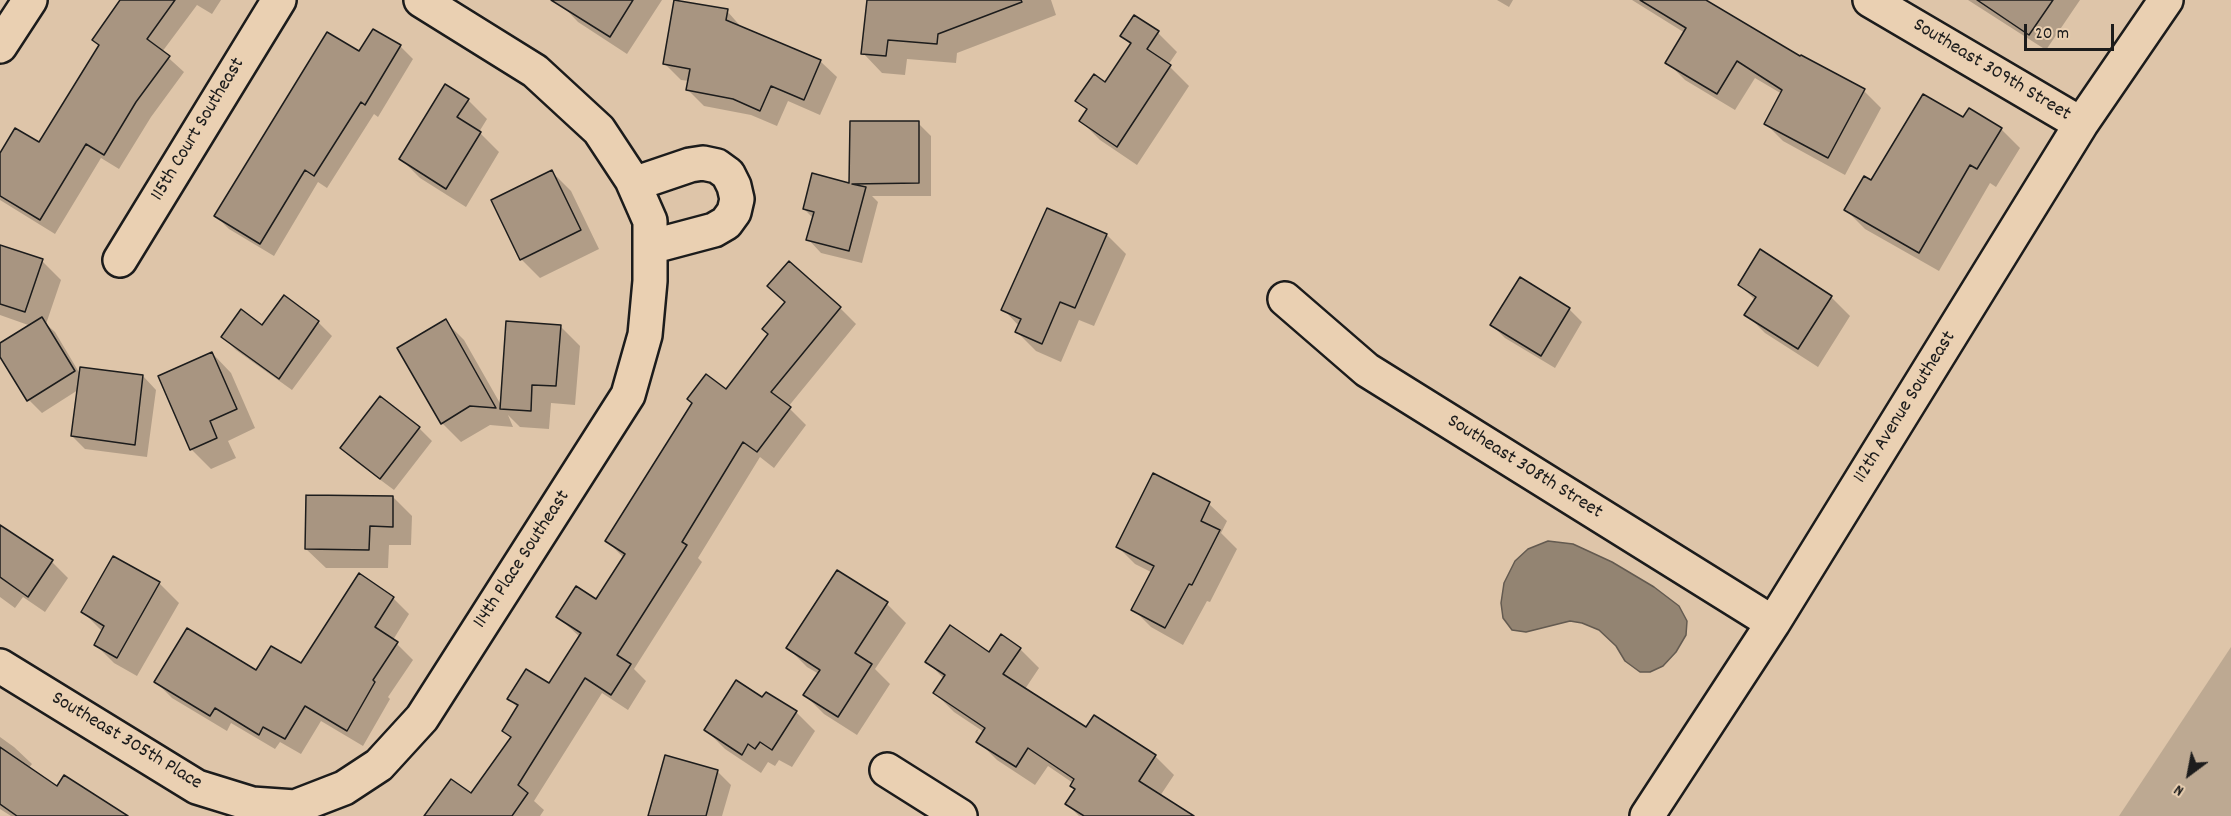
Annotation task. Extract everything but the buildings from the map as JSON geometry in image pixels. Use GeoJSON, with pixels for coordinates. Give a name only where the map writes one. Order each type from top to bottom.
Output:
{"type":"FeatureCollection","features":[{"type":"Feature","properties":{"kind":"street"},"geometry":{"type":"LineString","coordinates":[[0,46],[30,0]]}},
{"type":"Feature","properties":{"kind":"street","name":"115th Court Southeast"},"geometry":{"type":"LineString","coordinates":[[120,260],[279,0]]}},
{"type":"Feature","properties":{"kind":"street"},"geometry":{"type":"LineString","coordinates":[[421,0],[535,71],[599,130],[634,184],[650,234],[714,230],[726,223],[734,212],[737,199],[728,174],[717,166],[703,163],[690,165],[634,184]]}},
{"type":"Feature","properties":{"kind":"street","name":"Southeast 309th Street"},"geometry":{"type":"LineString","coordinates":[[1870,0],[2081,124]]}},
{"type":"Feature","properties":{"kind":"street","name":"112th Avenue Southeast"},"geometry":{"type":"LineString","coordinates":[[1647,816],[1773,623],[2081,124],[2166,0]]}},
{"type":"Feature","properties":{"kind":"street","name":"114th Place Southeast"},"geometry":{"type":"LineString","coordinates":[[295,807],[344,788],[379,765],[422,718],[622,405],[628,395],[645,335],[650,281],[650,234]]}},
{"type":"Feature","properties":{"kind":"street","name":"Southeast 308th Street"},"geometry":{"type":"LineString","coordinates":[[1285,298],[1367,370],[1773,623]]}},
{"type":"Feature","properties":{"kind":"street","name":"Southeast 305th Place"},"geometry":{"type":"LineString","coordinates":[[0,666],[196,788],[252,804],[295,807]]}},
{"type":"Feature","properties":{"kind":"street"},"geometry":{"type":"LineString","coordinates":[[887,770],[960,816]]}},
{"type":"Feature","properties":{"kind":"shaded area"},"geometry":{"type":"Polygon","coordinates":[[[1548,541],[1573,544],[1612,562],[1654,587],[1679,606],[1687,621],[1686,635],[1676,652],[1663,666],[1650,672],[1640,672],[1625,661],[1616,646],[1599,630],[1582,623],[1570,621],[1526,632],[1512,630],[1503,618],[1501,603],[1504,583],[1515,561],[1528,549],[1548,541]]]}},
{"type":"Feature","properties":{"kind":"shaded area"},"geometry":{"type":"Polygon","coordinates":[[[2231,647],[2231,816],[2119,816],[2231,647]]]}}]}
